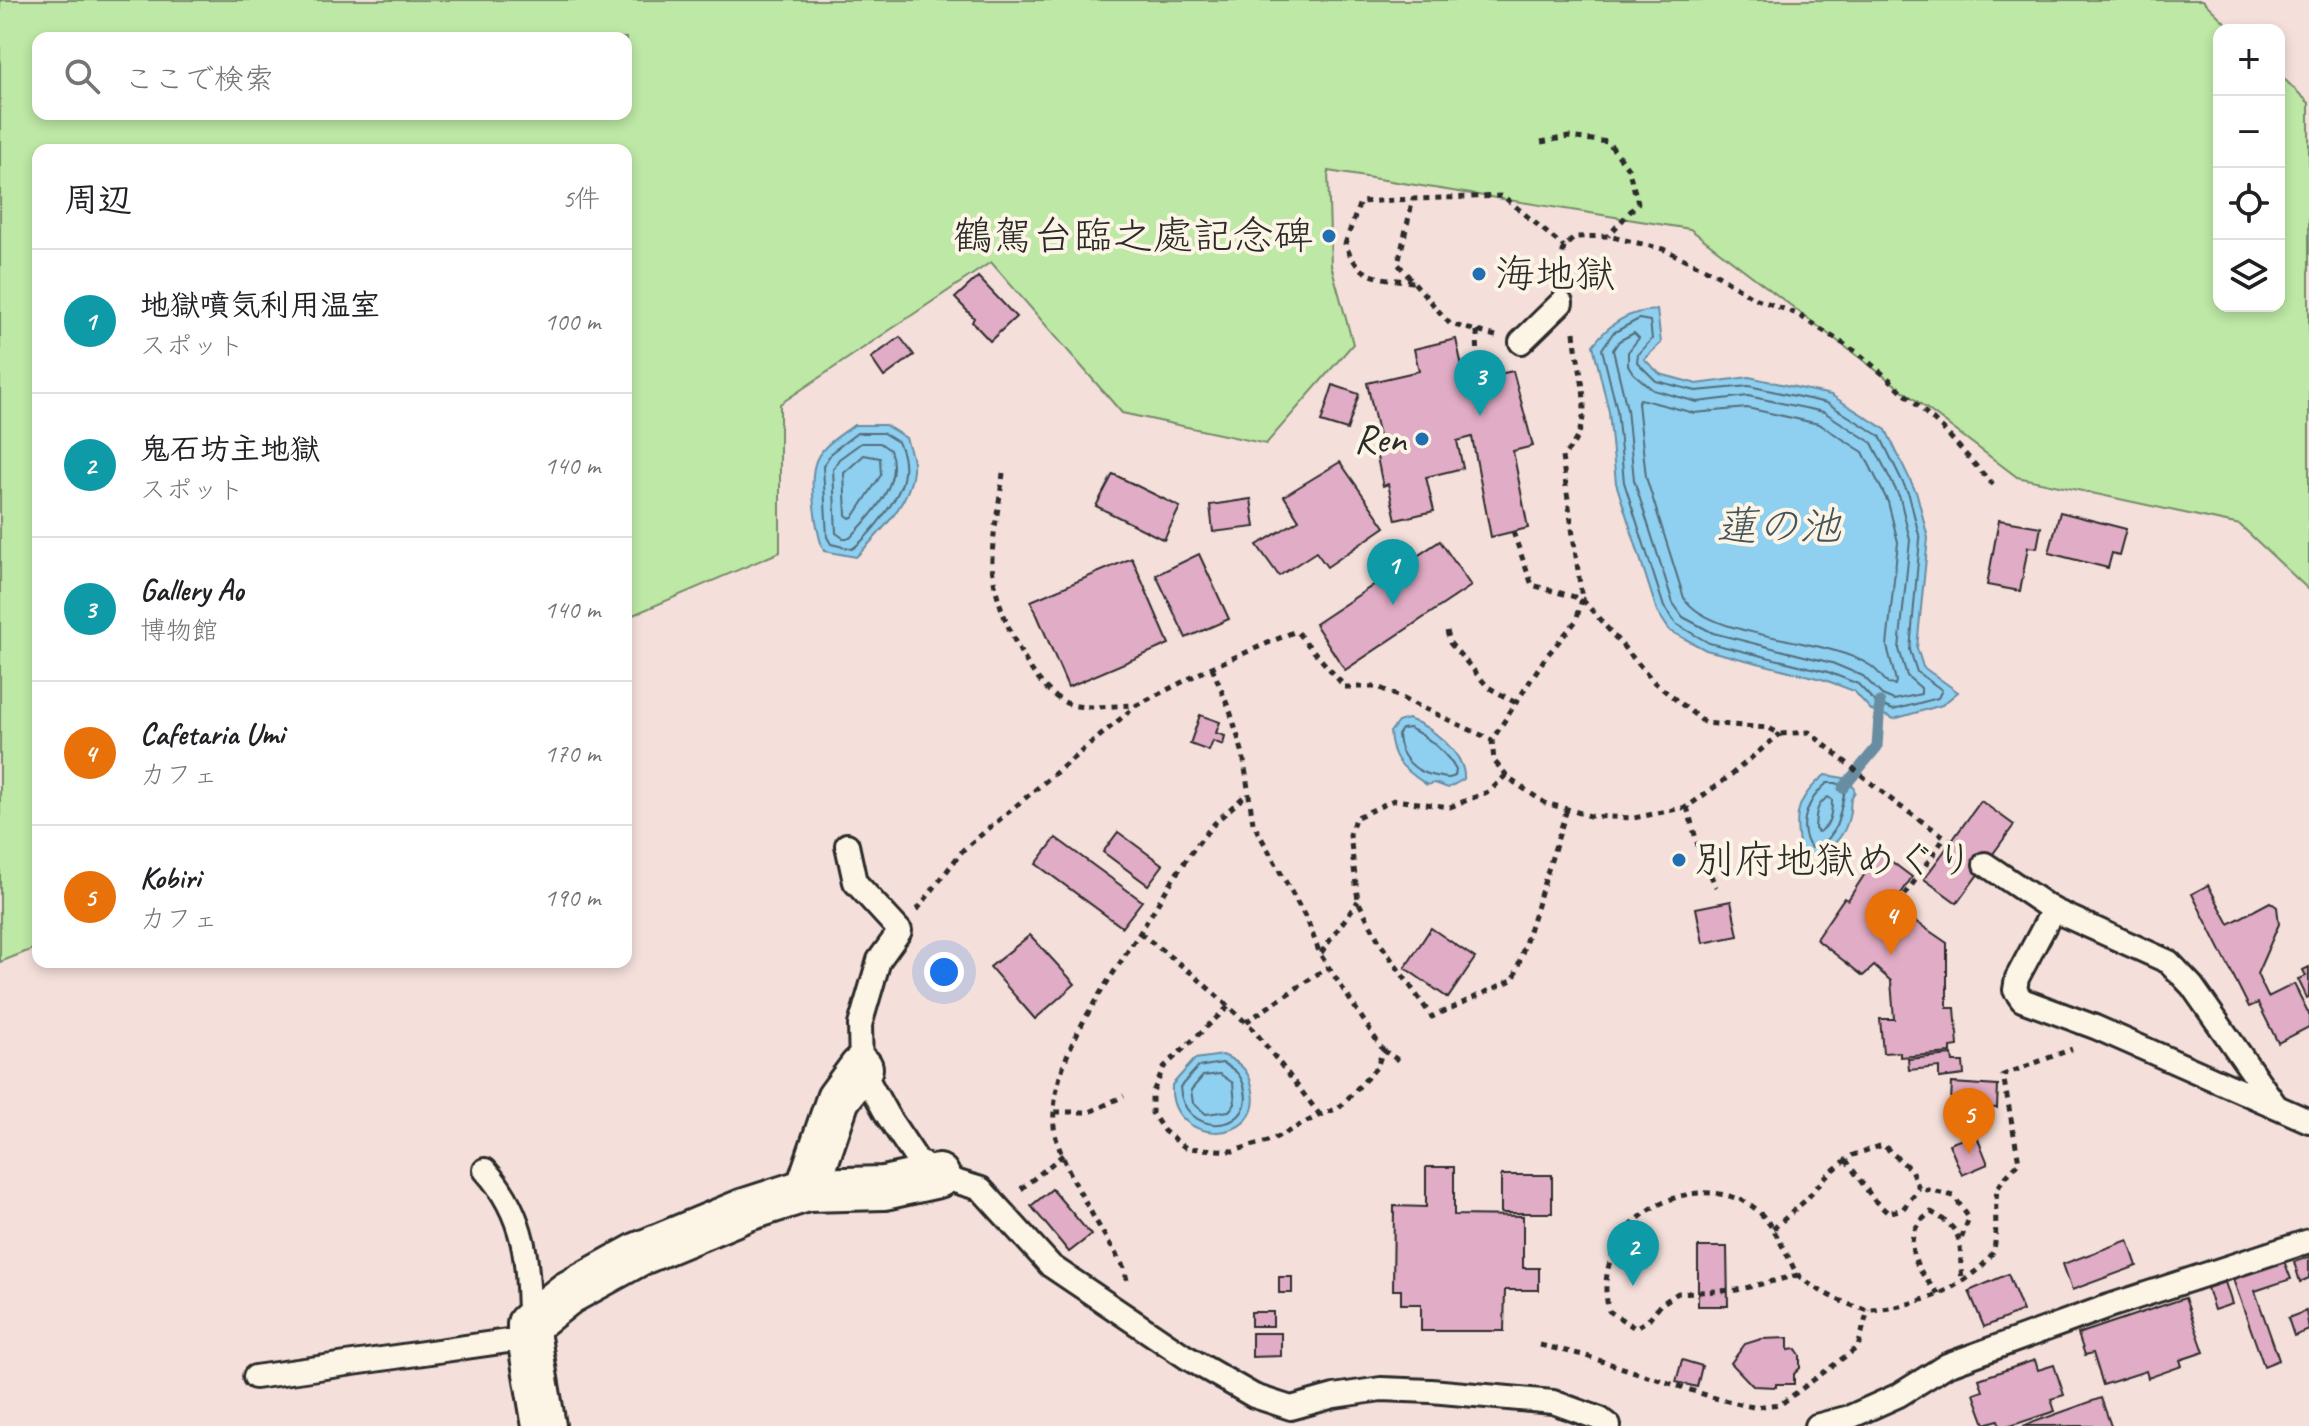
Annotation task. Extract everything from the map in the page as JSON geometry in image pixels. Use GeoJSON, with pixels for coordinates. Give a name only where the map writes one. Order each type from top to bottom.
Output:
{"type":"FeatureCollection","features":[{"type":"Feature","properties":{"kind":"street"},"geometry":{"type":"LineString","coordinates":[[807,1190],[838,1099],[861,1068]]}},
{"type":"Feature","properties":{"kind":"street"},"geometry":{"type":"LineString","coordinates":[[544,1426],[529,1331],[568,1293],[639,1254],[745,1210],[807,1190],[884,1188],[938,1176]]}},
{"type":"Feature","properties":{"kind":"lane"},"geometry":{"type":"LineString","coordinates":[[1521,342],[1561,303]]}},
{"type":"Feature","properties":{"kind":"lane"},"geometry":{"type":"LineString","coordinates":[[847,845],[855,882],[900,931],[879,960],[860,1025],[861,1068],[917,1160],[938,1176],[981,1189],[1051,1266],[1186,1357],[1254,1396],[1291,1408],[1334,1396],[1381,1389],[1431,1391],[1553,1402],[1600,1419],[1609,1426]]}},
{"type":"Feature","properties":{"kind":"lane"},"geometry":{"type":"LineString","coordinates":[[1985,864],[2053,910],[2169,962],[2192,986],[2277,1107]]}},
{"type":"Feature","properties":{"kind":"lane"},"geometry":{"type":"LineString","coordinates":[[2053,910],[2017,978],[2015,990],[2022,1000],[2095,1027],[2309,1121]]}},
{"type":"Feature","properties":{"kind":"lane"},"geometry":{"type":"LineString","coordinates":[[255,1377],[529,1331],[529,1288],[520,1231],[513,1209],[485,1170]]}},
{"type":"Feature","properties":{"kind":"lane"},"geometry":{"type":"LineString","coordinates":[[1816,1426],[1846,1421],[1899,1395],[1947,1365],[2109,1306],[2309,1241]]}},
{"type":"Feature","properties":{"kind":"path"},"geometry":{"type":"LineString","coordinates":[[1541,142],[1569,137],[1608,142],[1628,168],[1638,203],[1608,236]]}},
{"type":"Feature","properties":{"kind":"path"},"geometry":{"type":"LineString","coordinates":[[1413,282],[1371,276],[1352,262],[1345,244],[1360,202],[1503,196],[1564,247]]}},
{"type":"Feature","properties":{"kind":"path"},"geometry":{"type":"LineString","coordinates":[[1413,199],[1398,264],[1450,324],[1521,342]]}},
{"type":"Feature","properties":{"kind":"path"},"geometry":{"type":"LineString","coordinates":[[1780,734],[1687,807],[1634,818],[1590,816],[1545,803],[1506,775],[1494,761],[1492,740],[1545,658],[1576,621],[1582,599],[1562,457],[1573,447],[1586,401],[1576,359],[1574,331],[1561,303],[1558,274],[1564,247],[1575,237],[1608,236],[1663,249],[1718,275],[1752,297],[1797,314],[1829,333],[1889,379],[1944,430],[1994,486]]}},
{"type":"Feature","properties":{"kind":"path"},"geometry":{"type":"LineString","coordinates":[[1477,331],[1478,368]]}},
{"type":"Feature","properties":{"kind":"path"},"geometry":{"type":"LineString","coordinates":[[1003,473],[991,560],[996,594],[1029,669],[1048,692],[1070,705],[1137,705]]}},
{"type":"Feature","properties":{"kind":"path"},"geometry":{"type":"LineString","coordinates":[[1513,532],[1532,585],[1582,599],[1655,683],[1705,723],[1769,728],[1780,734],[1809,732],[1876,787],[1948,839],[1905,895]]}},
{"type":"Feature","properties":{"kind":"path"},"geometry":{"type":"LineString","coordinates":[[900,931],[963,850],[1137,705],[1212,667],[1296,631],[1345,687],[1378,687],[1492,740]]}},
{"type":"Feature","properties":{"kind":"path"},"geometry":{"type":"LineString","coordinates":[[1447,631],[1450,643],[1488,687],[1516,703]]}},
{"type":"Feature","properties":{"kind":"path"},"geometry":{"type":"LineString","coordinates":[[1212,667],[1243,754],[1253,823],[1308,922],[1320,954],[1383,1050],[1401,1062]]}},
{"type":"Feature","properties":{"kind":"path"},"geometry":{"type":"LineString","coordinates":[[1506,775],[1490,791],[1450,807],[1394,800],[1355,818],[1350,835],[1358,901],[1380,943],[1432,1017],[1514,979],[1567,809]]}},
{"type":"Feature","properties":{"kind":"path"},"geometry":{"type":"LineString","coordinates":[[1136,1324],[1124,1268],[1080,1191],[1054,1127],[1066,1059],[1078,1029],[1163,893],[1215,823],[1247,793]]}},
{"type":"Feature","properties":{"kind":"path"},"geometry":{"type":"LineString","coordinates":[[1687,807],[1699,849],[1716,887]]}},
{"type":"Feature","properties":{"kind":"path"},"geometry":{"type":"LineString","coordinates":[[1320,954],[1358,901]]}},
{"type":"Feature","properties":{"kind":"path"},"geometry":{"type":"LineString","coordinates":[[1140,933],[1246,1022],[1320,1115]]}},
{"type":"Feature","properties":{"kind":"path"},"geometry":{"type":"LineString","coordinates":[[1246,1022],[1329,967]]}},
{"type":"Feature","properties":{"kind":"path"},"geometry":{"type":"LineString","coordinates":[[1229,1006],[1164,1067],[1152,1094],[1152,1113],[1164,1131],[1186,1148],[1233,1151],[1271,1140],[1339,1108],[1377,1067],[1383,1050]]}},
{"type":"Feature","properties":{"kind":"path"},"geometry":{"type":"LineString","coordinates":[[1798,1275],[1737,1290],[1678,1293],[1635,1328],[1609,1311],[1604,1293],[1606,1271],[1612,1254],[1633,1221],[1671,1199],[1724,1196],[1753,1206],[1773,1229],[1798,1275],[1826,1294],[1868,1310],[1939,1294],[1970,1277],[1993,1252],[1998,1188],[2019,1162],[2003,1075],[2079,1047],[2095,1027]]}},
{"type":"Feature","properties":{"kind":"path"},"geometry":{"type":"LineString","coordinates":[[1055,1112],[1090,1112],[1124,1096]]}},
{"type":"Feature","properties":{"kind":"path"},"geometry":{"type":"LineString","coordinates":[[1773,1229],[1846,1160],[1883,1145],[1911,1170],[1919,1188]]}},
{"type":"Feature","properties":{"kind":"path"},"geometry":{"type":"LineString","coordinates":[[998,1207],[1063,1155]]}},
{"type":"Feature","properties":{"kind":"path"},"geometry":{"type":"LineString","coordinates":[[1846,1160],[1874,1200],[1888,1213],[1903,1209],[1919,1188]]}},
{"type":"Feature","properties":{"kind":"path"},"geometry":{"type":"LineString","coordinates":[[1919,1188],[1954,1196],[1969,1218],[1960,1242]]}},
{"type":"Feature","properties":{"kind":"path"},"geometry":{"type":"LineString","coordinates":[[1939,1294],[1924,1279],[1911,1248],[1917,1225],[1931,1212],[1951,1223],[1960,1242],[1962,1281]]}},
{"type":"Feature","properties":{"kind":"path"},"geometry":{"type":"LineString","coordinates":[[1540,1345],[1583,1355],[1715,1398],[1753,1407],[1781,1404],[1858,1347],[1868,1310]]}},
{"type":"Feature","properties":{"kind":"green space"},"geometry":{"type":"Polygon","coordinates":[[[0,0],[2202,0],[2227,24],[2213,24],[2213,312],[2285,312],[2285,80],[2309,103],[2309,590],[2240,525],[2017,477],[1690,229],[1328,171],[1331,265],[1353,344],[1266,444],[1122,413],[991,262],[780,404],[780,552],[632,615],[632,144],[32,144],[32,949],[0,962],[0,0]]]}},
{"type":"Feature","properties":{"kind":"water","name":"蓮の池"},"geometry":{"type":"Polygon","coordinates":[[[1657,310],[1661,343],[1644,359],[1660,374],[1697,384],[1749,377],[1831,395],[1886,430],[1917,494],[1928,538],[1917,648],[1923,667],[1958,692],[1942,705],[1894,719],[1871,710],[1854,691],[1825,680],[1706,650],[1670,631],[1657,611],[1616,483],[1609,412],[1593,345],[1620,320],[1657,310]]]}},
{"type":"Feature","properties":{"kind":"water"},"geometry":{"type":"Polygon","coordinates":[[[854,425],[885,425],[906,438],[913,462],[909,489],[902,502],[856,557],[824,551],[813,495],[813,472],[817,458],[831,442],[854,425]]]}},
{"type":"Feature","properties":{"kind":"water"},"geometry":{"type":"Polygon","coordinates":[[[1408,719],[1445,742],[1459,760],[1464,779],[1448,788],[1435,783],[1427,785],[1401,764],[1393,751],[1390,732],[1398,722],[1408,719]]]}},
{"type":"Feature","properties":{"kind":"water"},"geometry":{"type":"Polygon","coordinates":[[[1825,775],[1850,779],[1855,792],[1847,823],[1839,838],[1823,852],[1808,856],[1801,854],[1797,819],[1807,793],[1825,775]]]}},
{"type":"Feature","properties":{"kind":"water"},"geometry":{"type":"Polygon","coordinates":[[[1223,1055],[1247,1073],[1253,1091],[1252,1109],[1244,1122],[1231,1130],[1215,1132],[1199,1129],[1184,1120],[1175,1105],[1172,1085],[1195,1059],[1223,1055]]]}},
{"type":"Feature","properties":{"kind":"building"},"geometry":{"type":"Polygon","coordinates":[[[978,277],[1016,317],[990,341],[955,298],[978,277]]]}},
{"type":"Feature","properties":{"kind":"building"},"geometry":{"type":"Polygon","coordinates":[[[900,337],[914,355],[884,377],[871,358],[900,337]]]}},
{"type":"Feature","properties":{"kind":"building","name":"Ren"},"geometry":{"type":"Polygon","coordinates":[[[1456,339],[1463,371],[1488,365],[1490,376],[1513,371],[1533,446],[1513,451],[1528,528],[1491,537],[1472,437],[1457,441],[1463,468],[1426,477],[1434,511],[1396,520],[1388,484],[1383,486],[1374,443],[1380,441],[1367,383],[1419,371],[1414,349],[1456,339]]]}},
{"type":"Feature","properties":{"kind":"building"},"geometry":{"type":"Polygon","coordinates":[[[1333,385],[1359,394],[1347,430],[1321,422],[1333,385]]]}},
{"type":"Feature","properties":{"kind":"building"},"geometry":{"type":"Polygon","coordinates":[[[1340,462],[1385,527],[1327,567],[1316,552],[1279,576],[1257,545],[1299,520],[1284,496],[1340,462]]]}},
{"type":"Feature","properties":{"kind":"building"},"geometry":{"type":"Polygon","coordinates":[[[1113,474],[1180,507],[1164,540],[1096,506],[1113,474]]]}},
{"type":"Feature","properties":{"kind":"building"},"geometry":{"type":"Polygon","coordinates":[[[1251,499],[1255,527],[1213,532],[1210,505],[1251,499]]]}},
{"type":"Feature","properties":{"kind":"building"},"geometry":{"type":"Polygon","coordinates":[[[2060,512],[2126,529],[2119,555],[2112,553],[2108,568],[2049,553],[2060,512]]]}},
{"type":"Feature","properties":{"kind":"building"},"geometry":{"type":"Polygon","coordinates":[[[1999,520],[2041,527],[2037,548],[2028,547],[2020,591],[1987,585],[1999,520]]]}},
{"type":"Feature","properties":{"kind":"building"},"geometry":{"type":"Polygon","coordinates":[[[1440,541],[1471,586],[1345,670],[1315,624],[1440,541]]]}},
{"type":"Feature","properties":{"kind":"building"},"geometry":{"type":"Polygon","coordinates":[[[1199,554],[1229,619],[1186,638],[1156,575],[1199,554]]]}},
{"type":"Feature","properties":{"kind":"building"},"geometry":{"type":"Polygon","coordinates":[[[1132,558],[1169,644],[1068,687],[1031,601],[1132,558]]]}},
{"type":"Feature","properties":{"kind":"building"},"geometry":{"type":"Polygon","coordinates":[[[1200,715],[1220,722],[1216,733],[1225,736],[1223,745],[1213,741],[1209,751],[1190,744],[1200,715]]]}},
{"type":"Feature","properties":{"kind":"building"},"geometry":{"type":"Polygon","coordinates":[[[1981,801],[2014,825],[1957,903],[1924,879],[1981,801]]]}},
{"type":"Feature","properties":{"kind":"building"},"geometry":{"type":"Polygon","coordinates":[[[1118,832],[1163,865],[1148,885],[1103,852],[1118,832]]]}},
{"type":"Feature","properties":{"kind":"building"},"geometry":{"type":"Polygon","coordinates":[[[1056,838],[1142,901],[1122,927],[1036,864],[1056,838]]]}},
{"type":"Feature","properties":{"kind":"building"},"geometry":{"type":"Polygon","coordinates":[[[1879,852],[1912,877],[1893,906],[1947,943],[1947,1008],[1955,1008],[1958,1046],[1951,1047],[1951,1053],[1900,1057],[1900,1052],[1883,1053],[1880,1019],[1894,1019],[1891,981],[1874,966],[1863,976],[1816,939],[1844,898],[1848,900],[1879,852]]]}},
{"type":"Feature","properties":{"kind":"building"},"geometry":{"type":"Polygon","coordinates":[[[2208,885],[2229,924],[2270,902],[2277,907],[2279,924],[2257,974],[2268,997],[2294,984],[2309,1014],[2309,1027],[2278,1043],[2258,1003],[2249,1007],[2192,894],[2208,885]]]}},
{"type":"Feature","properties":{"kind":"building"},"geometry":{"type":"Polygon","coordinates":[[[1731,901],[1738,936],[1703,943],[1696,908],[1731,901]]]}},
{"type":"Feature","properties":{"kind":"building"},"geometry":{"type":"Polygon","coordinates":[[[1431,928],[1475,958],[1448,998],[1405,968],[1431,928]]]}},
{"type":"Feature","properties":{"kind":"building"},"geometry":{"type":"Polygon","coordinates":[[[1030,935],[1075,984],[1035,1019],[990,967],[1030,935]]]}},
{"type":"Feature","properties":{"kind":"building"},"geometry":{"type":"Polygon","coordinates":[[[2309,967],[2307,998],[2298,979],[2306,976],[2303,970],[2309,967]]]}},
{"type":"Feature","properties":{"kind":"building"},"geometry":{"type":"Polygon","coordinates":[[[1952,1055],[1953,1062],[1963,1062],[1964,1075],[1939,1078],[1939,1067],[1909,1070],[1908,1059],[1952,1055]]]}},
{"type":"Feature","properties":{"kind":"building"},"geometry":{"type":"Polygon","coordinates":[[[1952,1083],[1998,1086],[1997,1108],[1978,1107],[1977,1123],[1950,1121],[1952,1083]]]}},
{"type":"Feature","properties":{"kind":"building"},"geometry":{"type":"Polygon","coordinates":[[[1976,1134],[1988,1164],[1962,1175],[1949,1144],[1976,1134]]]}},
{"type":"Feature","properties":{"kind":"building"},"geometry":{"type":"Polygon","coordinates":[[[1426,1167],[1454,1167],[1454,1215],[1523,1216],[1523,1268],[1539,1268],[1539,1290],[1505,1290],[1504,1331],[1421,1331],[1421,1304],[1401,1304],[1401,1290],[1393,1290],[1394,1206],[1426,1207],[1426,1167]]]}},
{"type":"Feature","properties":{"kind":"building"},"geometry":{"type":"Polygon","coordinates":[[[1501,1175],[1552,1175],[1552,1213],[1501,1213],[1501,1175]]]}},
{"type":"Feature","properties":{"kind":"building"},"geometry":{"type":"Polygon","coordinates":[[[1052,1189],[1091,1235],[1069,1252],[1031,1206],[1052,1189]]]}},
{"type":"Feature","properties":{"kind":"building"},"geometry":{"type":"Polygon","coordinates":[[[2128,1240],[2137,1266],[2072,1290],[2063,1264],[2128,1240]]]}},
{"type":"Feature","properties":{"kind":"building"},"geometry":{"type":"Polygon","coordinates":[[[1698,1247],[1727,1247],[1728,1306],[1698,1306],[1698,1247]]]}},
{"type":"Feature","properties":{"kind":"building"},"geometry":{"type":"Polygon","coordinates":[[[2309,1257],[2309,1278],[2300,1282],[2294,1262],[2309,1257]]]}},
{"type":"Feature","properties":{"kind":"building"},"geometry":{"type":"Polygon","coordinates":[[[2284,1261],[2291,1279],[2255,1291],[2279,1360],[2264,1366],[2233,1279],[2284,1261]]]}},
{"type":"Feature","properties":{"kind":"building"},"geometry":{"type":"Polygon","coordinates":[[[2008,1274],[2023,1311],[1984,1327],[1969,1291],[2008,1274]]]}},
{"type":"Feature","properties":{"kind":"building"},"geometry":{"type":"Polygon","coordinates":[[[1279,1277],[1292,1277],[1292,1293],[1279,1293],[1279,1277]]]}},
{"type":"Feature","properties":{"kind":"building"},"geometry":{"type":"Polygon","coordinates":[[[2225,1282],[2232,1304],[2214,1310],[2207,1288],[2225,1282]]]}},
{"type":"Feature","properties":{"kind":"building"},"geometry":{"type":"Polygon","coordinates":[[[2185,1298],[2204,1352],[2180,1360],[2182,1366],[2148,1378],[2146,1371],[2103,1385],[2093,1353],[2085,1355],[2078,1334],[2185,1298]]]}},
{"type":"Feature","properties":{"kind":"building"},"geometry":{"type":"Polygon","coordinates":[[[2306,1311],[2309,1330],[2294,1336],[2288,1318],[2306,1311]]]}},
{"type":"Feature","properties":{"kind":"building"},"geometry":{"type":"Polygon","coordinates":[[[1251,1312],[1273,1312],[1273,1326],[1251,1326],[1251,1312]]]}},
{"type":"Feature","properties":{"kind":"building"},"geometry":{"type":"Polygon","coordinates":[[[1252,1333],[1281,1333],[1281,1356],[1252,1357],[1252,1333]]]}},
{"type":"Feature","properties":{"kind":"building"},"geometry":{"type":"Polygon","coordinates":[[[1788,1338],[1788,1350],[1796,1349],[1800,1355],[1800,1368],[1794,1374],[1794,1384],[1753,1386],[1731,1363],[1745,1344],[1761,1339],[1788,1338]]]}},
{"type":"Feature","properties":{"kind":"building"},"geometry":{"type":"Polygon","coordinates":[[[1682,1360],[1702,1366],[1697,1387],[1676,1382],[1682,1360]]]}},
{"type":"Feature","properties":{"kind":"building"},"geometry":{"type":"Polygon","coordinates":[[[2035,1360],[2038,1370],[2054,1365],[2064,1395],[2051,1399],[2055,1411],[2010,1426],[2000,1426],[1998,1420],[1985,1424],[1974,1394],[1983,1391],[1979,1379],[2035,1360]]]}},
{"type":"Feature","properties":{"kind":"building"},"geometry":{"type":"Polygon","coordinates":[[[2101,1398],[2111,1426],[2023,1426],[2101,1398]]]}},
{"type":"Feature","properties":{"kind":"waterway"},"geometry":{"type":"LineString","coordinates":[[1843,788],[1877,747],[1880,702]]}},
{"type":"Feature","properties":{"kind":"place","name":"鶴駕台臨之處記念碑"},"geometry":{"type":"Point","coordinates":[1329,236]}},
{"type":"Feature","properties":{"kind":"place","name":"海地獄"},"geometry":{"type":"Point","coordinates":[1479,274]}},
{"type":"Feature","properties":{"kind":"place","name":"Gallery Ao"},"geometry":{"type":"Point","coordinates":[1480,416]}},
{"type":"Feature","properties":{"kind":"place","name":"Ren"},"geometry":{"type":"Point","coordinates":[1422,439]}},
{"type":"Feature","properties":{"kind":"place","name":"地獄噴気利用温室"},"geometry":{"type":"Point","coordinates":[1393,605]}},
{"type":"Feature","properties":{"kind":"place","name":"別府地獄めぐり"},"geometry":{"type":"Point","coordinates":[1679,860]}},
{"type":"Feature","properties":{"kind":"place","name":"Cafetaria Umi"},"geometry":{"type":"Point","coordinates":[1891,955]}},
{"type":"Feature","properties":{"kind":"place","name":"Kobiri"},"geometry":{"type":"Point","coordinates":[1969,1154]}},
{"type":"Feature","properties":{"kind":"place","name":"鬼石坊主地獄"},"geometry":{"type":"Point","coordinates":[1633,1286]}}]}
